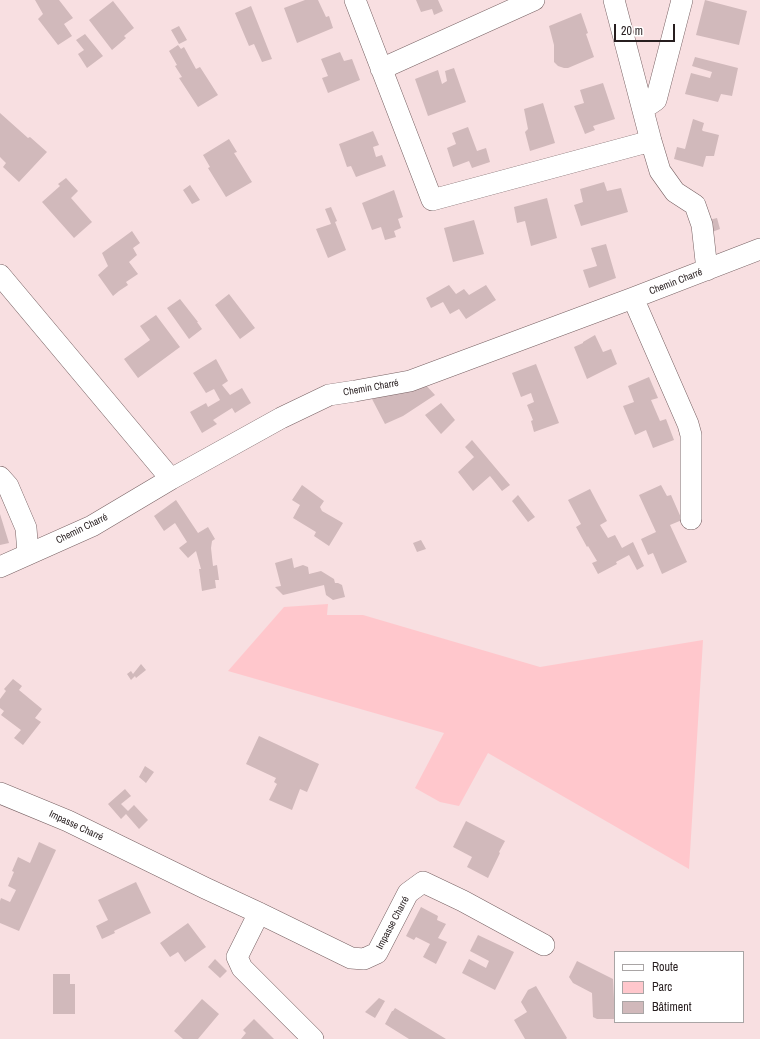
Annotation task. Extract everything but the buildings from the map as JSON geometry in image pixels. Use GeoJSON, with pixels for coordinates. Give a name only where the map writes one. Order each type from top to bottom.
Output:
{"type":"FeatureCollection","features":[{"type":"Feature","properties":{"kind":"street"},"geometry":{"type":"LineString","coordinates":[[355,0],[432,200],[651,141]]}},
{"type":"Feature","properties":{"kind":"street"},"geometry":{"type":"LineString","coordinates":[[381,69],[534,0]]}},
{"type":"Feature","properties":{"kind":"street"},"geometry":{"type":"LineString","coordinates":[[614,0],[660,171],[676,192],[695,206],[702,225],[707,270]]}},
{"type":"Feature","properties":{"kind":"street"},"geometry":{"type":"LineString","coordinates":[[643,109],[656,100],[682,0]]}},
{"type":"Feature","properties":{"kind":"street","name":"Chemin Charré"},"geometry":{"type":"LineString","coordinates":[[0,567],[92,526],[281,418],[329,395],[355,392],[410,380],[633,298],[760,249]]}},
{"type":"Feature","properties":{"kind":"street"},"geometry":{"type":"LineString","coordinates":[[0,275],[172,479]]}},
{"type":"Feature","properties":{"kind":"street"},"geometry":{"type":"LineString","coordinates":[[633,298],[688,424],[691,435],[691,519]]}},
{"type":"Feature","properties":{"kind":"street"},"geometry":{"type":"LineString","coordinates":[[0,477],[8,486],[26,528],[28,554]]}},
{"type":"Feature","properties":{"kind":"street","name":"Impasse Charré"},"geometry":{"type":"LineString","coordinates":[[0,793],[68,822],[352,958],[364,959],[377,953],[408,893],[423,882],[463,901],[544,945]]}},
{"type":"Feature","properties":{"kind":"street"},"geometry":{"type":"LineString","coordinates":[[259,913],[237,957],[242,968],[318,1038]]}},
{"type":"Feature","properties":{"kind":"green space"},"geometry":{"type":"Polygon","coordinates":[[[328,604],[327,615],[363,615],[540,667],[703,640],[689,869],[488,753],[459,806],[440,802],[415,788],[444,733],[228,671],[284,607],[328,604]]]}}]}
